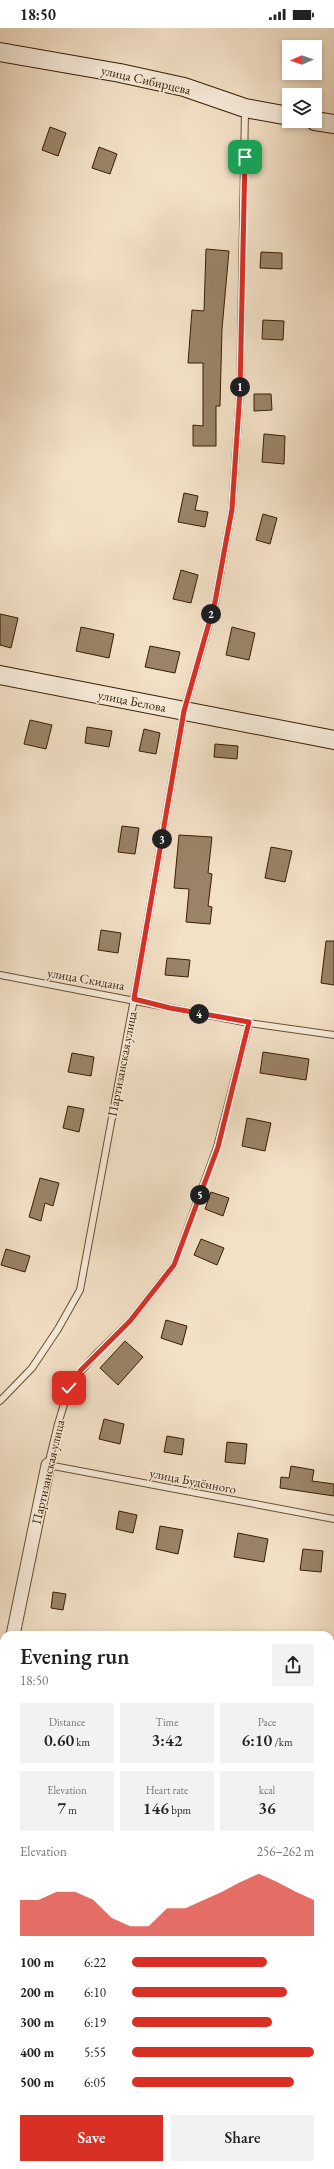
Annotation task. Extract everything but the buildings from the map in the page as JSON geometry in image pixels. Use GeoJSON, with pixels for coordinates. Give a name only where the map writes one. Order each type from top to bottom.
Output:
{"type":"FeatureCollection","features":[{"type":"Feature","properties":{"kind":"street","name":"улица Сибирцева"},"geometry":{"type":"LineString","coordinates":[[0,52],[120,73],[184,87],[245,108],[282,115]]}},
{"type":"Feature","properties":{"kind":"street"},"geometry":{"type":"LineString","coordinates":[[322,122],[334,124]]}},
{"type":"Feature","properties":{"kind":"street","name":"улица Белова"},"geometry":{"type":"LineString","coordinates":[[0,675],[334,740]]}},
{"type":"Feature","properties":{"kind":"street","name":"Партизанская улица"},"geometry":{"type":"LineString","coordinates":[[14,1631],[48,1465]]}},
{"type":"Feature","properties":{"kind":"lane","name":"Партизанская улица"},"geometry":{"type":"LineString","coordinates":[[0,1400],[32,1368],[58,1330],[80,1290],[134,999],[184,711],[215,602],[232,509],[240,391],[245,108]]}},
{"type":"Feature","properties":{"kind":"lane","name":"улица Скидана"},"geometry":{"type":"LineString","coordinates":[[0,975],[134,999],[170,1008],[334,1035]]}},
{"type":"Feature","properties":{"kind":"lane","name":"Партизанская улица"},"geometry":{"type":"LineString","coordinates":[[48,1465],[69,1388],[75,1378],[96,1354],[130,1321],[174,1265],[218,1147],[249,1022]]}},
{"type":"Feature","properties":{"kind":"lane","name":"улица Будённого"},"geometry":{"type":"LineString","coordinates":[[48,1465],[334,1519]]}},
{"type":"Feature","properties":{"kind":"route"},"geometry":{"type":"LineString","coordinates":[[69,1388],[81,1370],[130,1321],[174,1265],[218,1147],[249,1022],[170,1008],[134,999],[184,711],[215,602],[232,509],[240,391],[245,157]]}}]}
